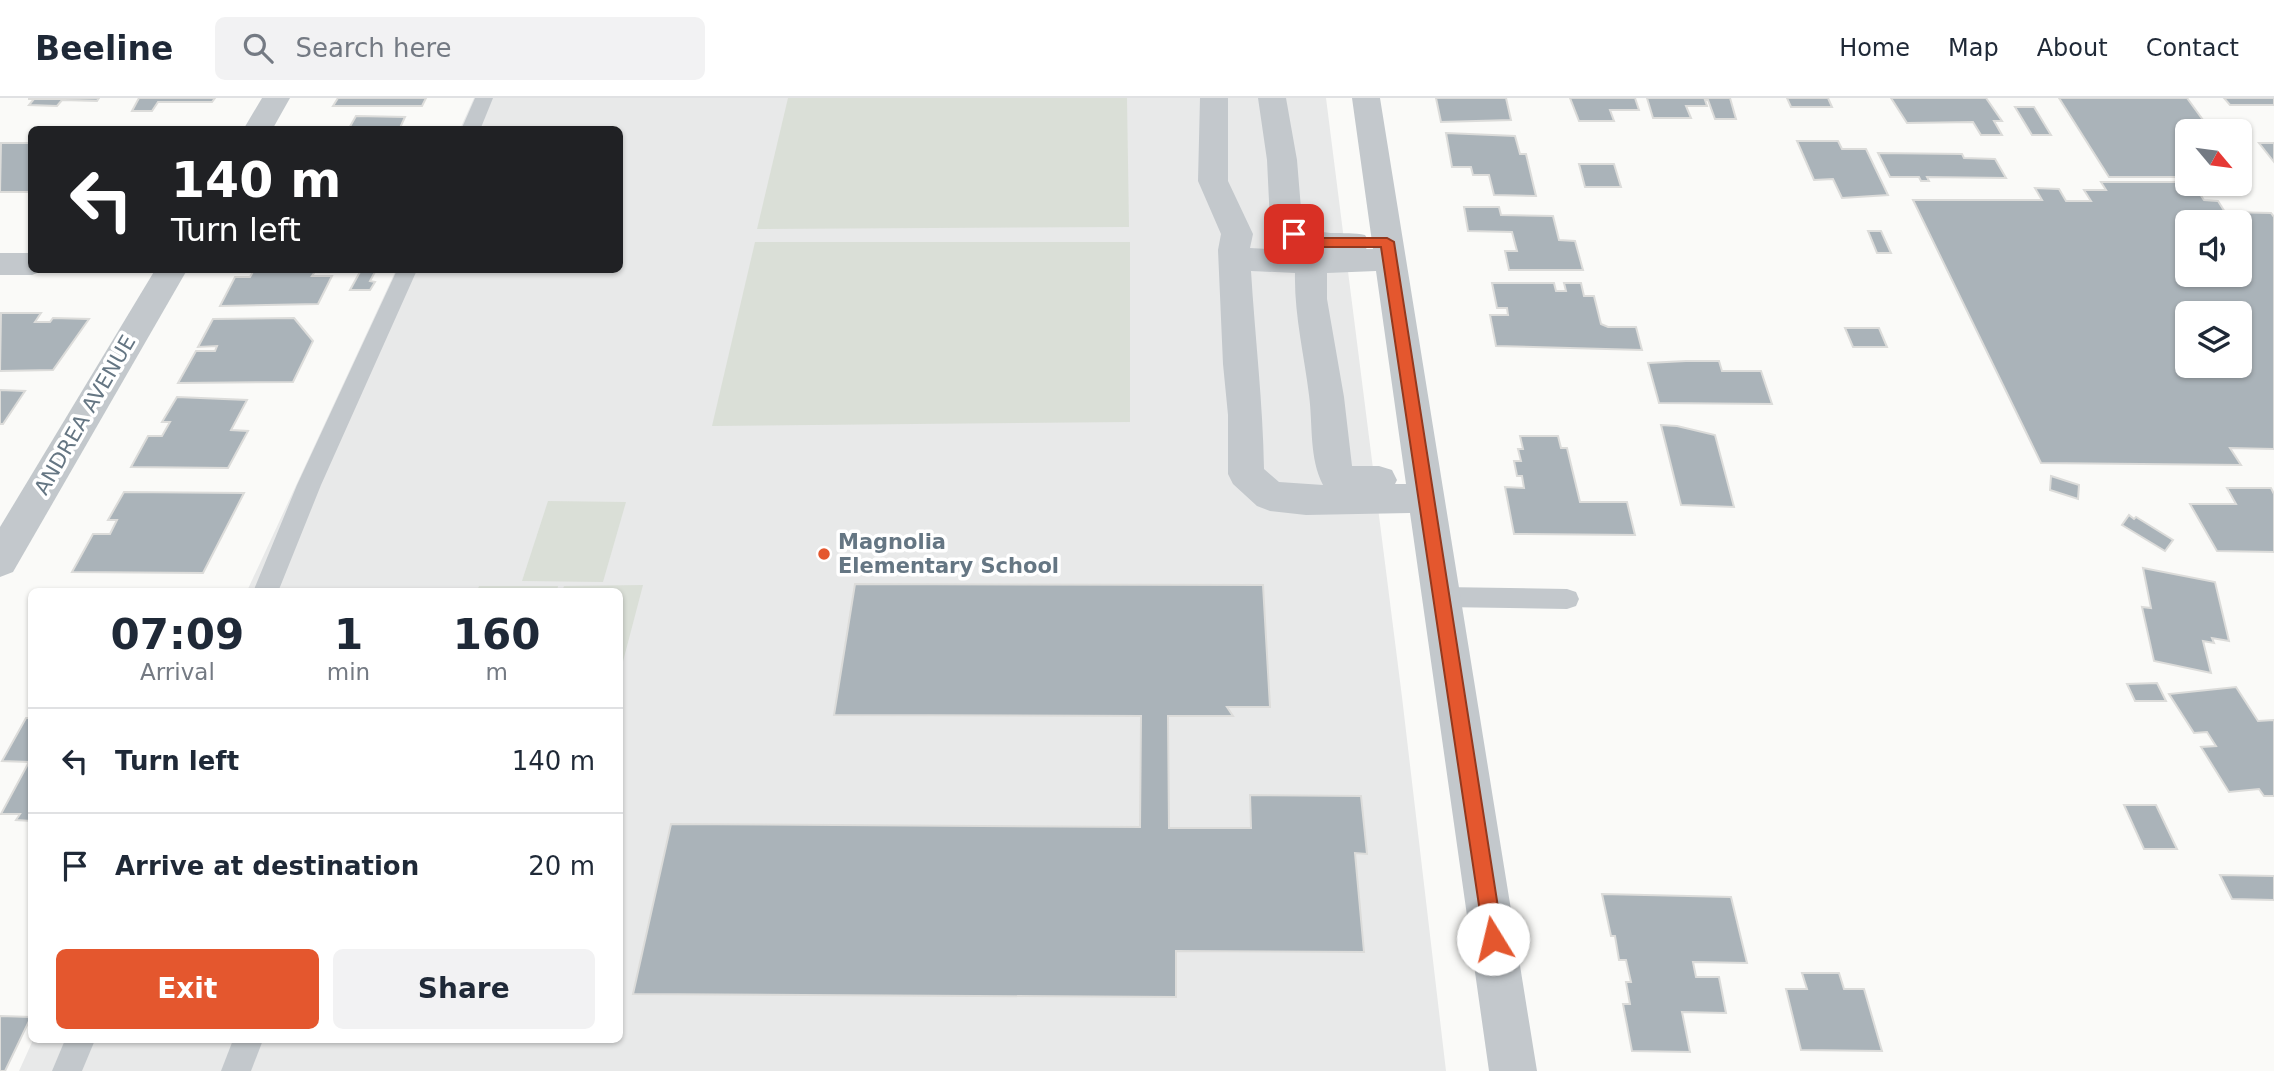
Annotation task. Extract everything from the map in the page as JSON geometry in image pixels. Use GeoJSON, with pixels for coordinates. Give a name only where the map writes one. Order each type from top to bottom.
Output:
{"type":"FeatureCollection","features":[{"type":"Feature","properties":{"kind":"street"},"geometry":{"type":"LineString","coordinates":[[259,126],[276,98]]}},
{"type":"Feature","properties":{"kind":"street"},"geometry":{"type":"LineString","coordinates":[[1214,98],[1213,181],[1237,234],[1235,259],[1246,474],[1269,496],[1306,500],[1425,487]]}},
{"type":"Feature","properties":{"kind":"street"},"geometry":{"type":"LineString","coordinates":[[1272,98],[1282,160],[1286,222],[1294,234],[1319,243],[1389,251]]}},
{"type":"Feature","properties":{"kind":"street"},"geometry":{"type":"LineString","coordinates":[[1366,98],[1513,1071]]}},
{"type":"Feature","properties":{"kind":"street"},"geometry":{"type":"LineString","coordinates":[[1235,259],[1311,262],[1389,251]]}},
{"type":"Feature","properties":{"kind":"street"},"geometry":{"type":"LineString","coordinates":[[1311,262],[1311,299],[1334,470],[1339,481],[1425,487]]}},
{"type":"Feature","properties":{"kind":"street"},"geometry":{"type":"LineString","coordinates":[[0,264],[28,264]]}},
{"type":"Feature","properties":{"kind":"street","name":"ANDREA AVENUE"},"geometry":{"type":"LineString","coordinates":[[0,561],[169,273]]}},
{"type":"Feature","properties":{"kind":"lane"},"geometry":{"type":"LineString","coordinates":[[472,126],[485,98]]}},
{"type":"Feature","properties":{"kind":"lane"},"geometry":{"type":"LineString","coordinates":[[267,588],[309,485],[406,273]]}},
{"type":"Feature","properties":{"kind":"lane"},"geometry":{"type":"LineString","coordinates":[[1442,597],[1567,599]]}},
{"type":"Feature","properties":{"kind":"lane"},"geometry":{"type":"LineString","coordinates":[[67,1071],[79,1043]]}},
{"type":"Feature","properties":{"kind":"lane"},"geometry":{"type":"LineString","coordinates":[[236,1071],[247,1043]]}},
{"type":"Feature","properties":{"kind":"shaded area","name":"Magnolia Elementary School"},"geometry":{"type":"Polygon","coordinates":[[[474,98],[1326,98],[1402,697],[1446,1071],[19,1071],[32,1043],[623,1043],[623,588],[248,588],[395,273],[623,273],[623,126],[461,126],[474,98]]]}},
{"type":"Feature","properties":{"kind":"shaded area"},"geometry":{"type":"Polygon","coordinates":[[[788,98],[1127,98],[1129,227],[757,229],[788,98]]]}},
{"type":"Feature","properties":{"kind":"shaded area"},"geometry":{"type":"Polygon","coordinates":[[[755,242],[1130,242],[1130,422],[712,426],[755,242]]]}},
{"type":"Feature","properties":{"kind":"shaded area"},"geometry":{"type":"Polygon","coordinates":[[[548,501],[626,502],[603,582],[522,581],[548,501]]]}},
{"type":"Feature","properties":{"kind":"shaded area"},"geometry":{"type":"Polygon","coordinates":[[[643,585],[623,662],[623,588],[563,588],[643,585]]]}},
{"type":"Feature","properties":{"kind":"shaded area"},"geometry":{"type":"Polygon","coordinates":[[[479,586],[558,586],[558,588],[478,588],[479,586]]]}},
{"type":"Feature","properties":{"kind":"building"},"geometry":{"type":"Polygon","coordinates":[[[99,98],[97,101],[62,100],[57,106],[29,105],[34,99],[28,99],[99,98]]]}},
{"type":"Feature","properties":{"kind":"building"},"geometry":{"type":"Polygon","coordinates":[[[139,98],[215,98],[212,102],[158,102],[152,111],[132,111],[139,98]]]}},
{"type":"Feature","properties":{"kind":"building"},"geometry":{"type":"Polygon","coordinates":[[[338,98],[426,98],[422,106],[333,106],[338,98]]]}},
{"type":"Feature","properties":{"kind":"building"},"geometry":{"type":"Polygon","coordinates":[[[1436,98],[1506,98],[1511,120],[1441,122],[1436,98]]]}},
{"type":"Feature","properties":{"kind":"building"},"geometry":{"type":"Polygon","coordinates":[[[1570,98],[1635,98],[1639,110],[1610,110],[1614,121],[1579,121],[1570,98]]]}},
{"type":"Feature","properties":{"kind":"building"},"geometry":{"type":"Polygon","coordinates":[[[1647,98],[1730,98],[1736,119],[1715,119],[1708,100],[1705,100],[1707,106],[1686,106],[1691,118],[1653,118],[1647,98]]]}},
{"type":"Feature","properties":{"kind":"building"},"geometry":{"type":"Polygon","coordinates":[[[1787,98],[1828,98],[1832,107],[1791,107],[1787,98]]]}},
{"type":"Feature","properties":{"kind":"building"},"geometry":{"type":"Polygon","coordinates":[[[1891,98],[1986,98],[2002,121],[1994,121],[2002,135],[1981,135],[1973,122],[1907,123],[1891,98]]]}},
{"type":"Feature","properties":{"kind":"building"},"geometry":{"type":"Polygon","coordinates":[[[2059,98],[2187,98],[2202,119],[2175,119],[2175,177],[2109,177],[2059,98]]]}},
{"type":"Feature","properties":{"kind":"building"},"geometry":{"type":"Polygon","coordinates":[[[2224,98],[2274,98],[2274,105],[2230,105],[2224,98]]]}},
{"type":"Feature","properties":{"kind":"building"},"geometry":{"type":"Polygon","coordinates":[[[2015,107],[2034,107],[2051,135],[2032,135],[2015,107]]]}},
{"type":"Feature","properties":{"kind":"building"},"geometry":{"type":"Polygon","coordinates":[[[356,116],[405,117],[401,126],[350,126],[356,116]]]}},
{"type":"Feature","properties":{"kind":"building"},"geometry":{"type":"Polygon","coordinates":[[[1446,133],[1515,136],[1520,154],[1526,154],[1536,196],[1494,195],[1489,175],[1473,175],[1471,167],[1452,167],[1446,133]]]}},
{"type":"Feature","properties":{"kind":"building"},"geometry":{"type":"Polygon","coordinates":[[[1797,141],[1838,141],[1842,149],[1866,149],[1888,195],[1842,198],[1833,179],[1814,180],[1797,141]]]}},
{"type":"Feature","properties":{"kind":"building"},"geometry":{"type":"Polygon","coordinates":[[[1,143],[28,143],[28,192],[0,192],[1,143]]]}},
{"type":"Feature","properties":{"kind":"building"},"geometry":{"type":"Polygon","coordinates":[[[2259,143],[2274,143],[2274,162],[2259,143]]]}},
{"type":"Feature","properties":{"kind":"building"},"geometry":{"type":"Polygon","coordinates":[[[1878,153],[1962,154],[1964,158],[1995,159],[2006,178],[1927,177],[1929,181],[1921,181],[1919,177],[1890,177],[1878,153]]]}},
{"type":"Feature","properties":{"kind":"building"},"geometry":{"type":"Polygon","coordinates":[[[1579,164],[1614,164],[1621,187],[1585,187],[1579,164]]]}},
{"type":"Feature","properties":{"kind":"building"},"geometry":{"type":"Polygon","coordinates":[[[2101,182],[2175,182],[2175,196],[2201,196],[2204,200],[2218,201],[2224,210],[2175,210],[2175,287],[2252,287],[2252,213],[2271,213],[2274,217],[2274,449],[2230,448],[2241,465],[2041,463],[1913,200],[2042,200],[2035,188],[2059,189],[2066,201],[2091,201],[2084,190],[2106,190],[2101,182]]]}},
{"type":"Feature","properties":{"kind":"building"},"geometry":{"type":"Polygon","coordinates":[[[1464,207],[1499,207],[1501,215],[1553,216],[1559,240],[1575,241],[1583,270],[1509,270],[1505,251],[1517,251],[1512,232],[1468,231],[1464,207]]]}},
{"type":"Feature","properties":{"kind":"building"},"geometry":{"type":"Polygon","coordinates":[[[1868,231],[1881,231],[1891,253],[1877,253],[1868,231]]]}},
{"type":"Feature","properties":{"kind":"building"},"geometry":{"type":"Polygon","coordinates":[[[252,273],[314,273],[312,276],[332,276],[318,304],[220,306],[235,277],[250,277],[252,273]]]}},
{"type":"Feature","properties":{"kind":"building"},"geometry":{"type":"Polygon","coordinates":[[[359,273],[374,273],[370,281],[375,282],[370,290],[350,290],[359,273]]]}},
{"type":"Feature","properties":{"kind":"building"},"geometry":{"type":"Polygon","coordinates":[[[1492,283],[1554,283],[1556,291],[1566,291],[1564,283],[1581,283],[1584,296],[1594,296],[1601,324],[1608,327],[1636,327],[1642,350],[1496,346],[1490,315],[1508,315],[1507,308],[1497,308],[1492,283]]]}},
{"type":"Feature","properties":{"kind":"building"},"geometry":{"type":"Polygon","coordinates":[[[1,313],[41,313],[35,322],[50,322],[53,318],[89,319],[53,370],[0,371],[1,313]]]}},
{"type":"Feature","properties":{"kind":"building"},"geometry":{"type":"Polygon","coordinates":[[[294,318],[313,341],[293,382],[178,383],[196,351],[215,351],[217,346],[198,347],[213,319],[294,318]]]}},
{"type":"Feature","properties":{"kind":"building"},"geometry":{"type":"Polygon","coordinates":[[[1845,328],[1879,328],[1887,347],[1853,347],[1845,328]]]}},
{"type":"Feature","properties":{"kind":"building"},"geometry":{"type":"Polygon","coordinates":[[[1719,361],[1722,371],[1761,371],[1772,404],[1659,403],[1648,363],[1719,361]]]}},
{"type":"Feature","properties":{"kind":"building"},"geometry":{"type":"Polygon","coordinates":[[[0,390],[25,391],[3,424],[0,424],[0,390]]]}},
{"type":"Feature","properties":{"kind":"building"},"geometry":{"type":"Polygon","coordinates":[[[177,397],[247,400],[231,430],[248,431],[228,468],[131,467],[148,436],[162,436],[170,422],[162,422],[177,397]]]}},
{"type":"Feature","properties":{"kind":"building"},"geometry":{"type":"Polygon","coordinates":[[[1661,425],[1715,435],[1734,507],[1681,505],[1661,425]]]}},
{"type":"Feature","properties":{"kind":"building"},"geometry":{"type":"Polygon","coordinates":[[[1520,436],[1558,436],[1561,448],[1567,448],[1580,502],[1627,502],[1635,535],[1514,534],[1505,487],[1524,488],[1522,476],[1517,476],[1514,461],[1521,461],[1518,449],[1523,449],[1520,436]]]}},
{"type":"Feature","properties":{"kind":"building"},"geometry":{"type":"Polygon","coordinates":[[[2051,476],[2079,485],[2078,499],[2050,490],[2051,476]]]}},
{"type":"Feature","properties":{"kind":"building"},"geometry":{"type":"Polygon","coordinates":[[[2227,488],[2271,488],[2274,494],[2274,552],[2217,551],[2190,504],[2236,504],[2227,488]]]}},
{"type":"Feature","properties":{"kind":"building"},"geometry":{"type":"Polygon","coordinates":[[[124,492],[244,493],[203,573],[72,572],[93,534],[110,534],[117,520],[108,520],[124,492]]]}},
{"type":"Feature","properties":{"kind":"building"},"geometry":{"type":"Polygon","coordinates":[[[2129,515],[2173,540],[2165,551],[2122,525],[2129,515]]]}},
{"type":"Feature","properties":{"kind":"building"},"geometry":{"type":"Polygon","coordinates":[[[2143,568],[2215,582],[2229,641],[2212,638],[2214,643],[2203,641],[2211,673],[2154,661],[2142,607],[2151,608],[2143,568]]]}},
{"type":"Feature","properties":{"kind":"building"},"geometry":{"type":"Polygon","coordinates":[[[855,584],[1263,585],[1270,707],[1227,707],[1233,716],[1168,716],[1169,828],[1251,828],[1250,795],[1361,796],[1367,854],[1355,853],[1364,952],[1176,951],[1176,997],[633,994],[671,824],[1140,827],[1141,716],[834,715],[855,584]]]}},
{"type":"Feature","properties":{"kind":"building"},"geometry":{"type":"Polygon","coordinates":[[[2157,683],[2166,701],[2135,701],[2127,684],[2157,683]]]}},
{"type":"Feature","properties":{"kind":"building"},"geometry":{"type":"Polygon","coordinates":[[[2236,687],[2258,721],[2274,720],[2274,796],[2264,796],[2259,789],[2229,792],[2201,747],[2216,746],[2207,732],[2194,733],[2169,694],[2236,687]]]}},
{"type":"Feature","properties":{"kind":"building"},"geometry":{"type":"Polygon","coordinates":[[[26,718],[28,718],[28,762],[2,761],[26,718]]]}},
{"type":"Feature","properties":{"kind":"building"},"geometry":{"type":"Polygon","coordinates":[[[28,764],[28,821],[16,820],[20,814],[1,814],[28,764]]]}},
{"type":"Feature","properties":{"kind":"building"},"geometry":{"type":"Polygon","coordinates":[[[2124,805],[2156,805],[2177,849],[2144,849],[2124,805]]]}},
{"type":"Feature","properties":{"kind":"building"},"geometry":{"type":"Polygon","coordinates":[[[2220,875],[2274,876],[2274,900],[2232,899],[2220,875]]]}},
{"type":"Feature","properties":{"kind":"building"},"geometry":{"type":"Polygon","coordinates":[[[1602,894],[1731,897],[1747,963],[1693,962],[1696,977],[1719,977],[1726,1013],[1682,1012],[1690,1052],[1632,1051],[1623,1004],[1630,1004],[1626,982],[1631,982],[1626,960],[1619,960],[1615,936],[1611,936],[1602,894]]]}},
{"type":"Feature","properties":{"kind":"building"},"geometry":{"type":"Polygon","coordinates":[[[1802,973],[1839,973],[1844,989],[1864,989],[1882,1051],[1801,1050],[1786,989],[1807,989],[1802,973]]]}},
{"type":"Feature","properties":{"kind":"building"},"geometry":{"type":"Polygon","coordinates":[[[0,1016],[28,1017],[28,1023],[5,1071],[0,1071],[0,1016]]]}},
{"type":"Feature","properties":{"kind":"place","name":"Magnolia Elementary School"},"geometry":{"type":"Point","coordinates":[824,554]}},
{"type":"Feature","properties":{"kind":"route"},"geometry":{"type":"LineString","coordinates":[[1294,234],[1319,243],[1387,242],[1493,939]]}}]}
